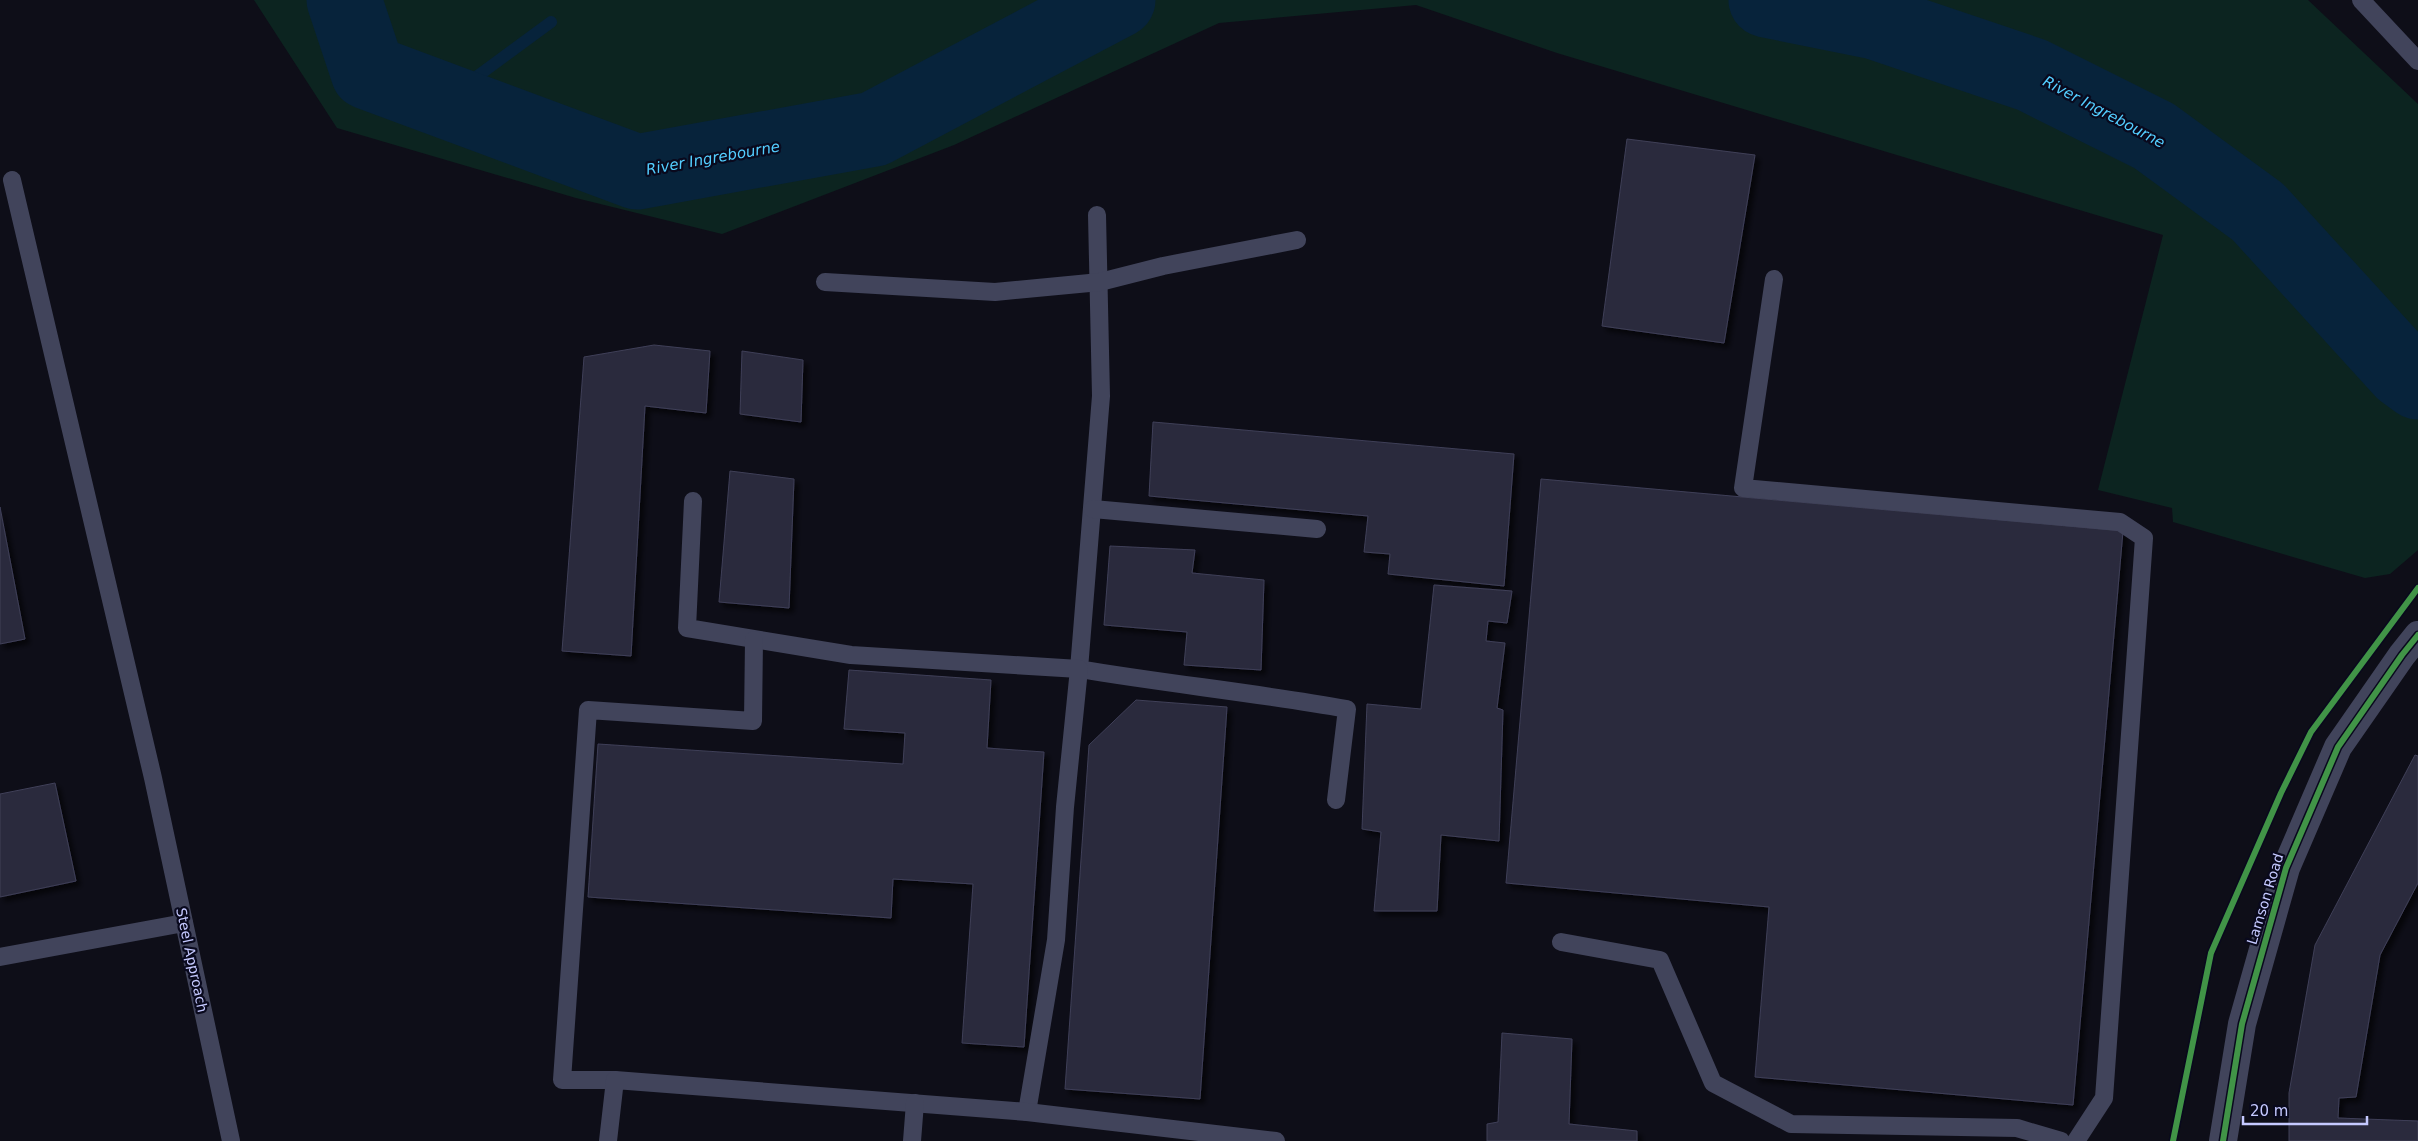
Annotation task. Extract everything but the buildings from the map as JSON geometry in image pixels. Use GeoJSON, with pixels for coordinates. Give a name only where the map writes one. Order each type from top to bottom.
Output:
{"type":"FeatureCollection","features":[{"type":"Feature","properties":{"kind":"street","name":"Lamson Road"},"geometry":{"type":"LineString","coordinates":[[2224,1141],[2242,1024],[2286,868],[2338,747],[2418,635]]}},
{"type":"Feature","properties":{"kind":"lane"},"geometry":{"type":"LineString","coordinates":[[2361,0],[2418,61]]}},
{"type":"Feature","properties":{"kind":"lane","name":"Steel Approach"},"geometry":{"type":"LineString","coordinates":[[12,180],[153,778],[231,1141]]}},
{"type":"Feature","properties":{"kind":"lane"},"geometry":{"type":"LineString","coordinates":[[1027,1112],[1056,940],[1093,509],[1101,396],[1098,215]]}},
{"type":"Feature","properties":{"kind":"lane"},"geometry":{"type":"LineString","coordinates":[[825,282],[996,292],[1100,282],[1163,266],[1297,240]]}},
{"type":"Feature","properties":{"kind":"lane"},"geometry":{"type":"LineString","coordinates":[[1774,279],[1743,488],[2120,522],[2144,538],[2104,1098],[2076,1141]]}},
{"type":"Feature","properties":{"kind":"lane"},"geometry":{"type":"LineString","coordinates":[[693,501],[687,628],[851,655],[1079,669],[1169,684],[1267,694],[1347,709],[1336,800]]}},
{"type":"Feature","properties":{"kind":"lane"},"geometry":{"type":"LineString","coordinates":[[1093,509],[1317,529]]}},
{"type":"Feature","properties":{"kind":"lane"},"geometry":{"type":"LineString","coordinates":[[754,640],[753,721],[588,710],[562,1080],[615,1080],[1027,1112],[1276,1141]]}},
{"type":"Feature","properties":{"kind":"lane"},"geometry":{"type":"LineString","coordinates":[[0,957],[184,923]]}},
{"type":"Feature","properties":{"kind":"lane"},"geometry":{"type":"LineString","coordinates":[[1560,942],[1660,960],[1713,1083],[1791,1124],[2018,1128],[2060,1141]]}},
{"type":"Feature","properties":{"kind":"lane"},"geometry":{"type":"LineString","coordinates":[[608,1141],[615,1080]]}},
{"type":"Feature","properties":{"kind":"lane"},"geometry":{"type":"LineString","coordinates":[[912,1141],[915,1103]]}},
{"type":"Feature","properties":{"kind":"green space"},"geometry":{"type":"Polygon","coordinates":[[[254,0],[2308,0],[2418,104],[2418,550],[2390,574],[2365,578],[2173,522],[2172,508],[2098,490],[2163,235],[1557,53],[1416,5],[1219,23],[954,145],[722,234],[576,198],[337,128],[254,0]]]}},
{"type":"Feature","properties":{"kind":"waterway","name":"River Ingrebourne"},"geometry":{"type":"LineString","coordinates":[[344,0],[368,72],[637,172],[874,129],[1118,0]]}},
{"type":"Feature","properties":{"kind":"waterway","name":"River Ingrebourne"},"geometry":{"type":"LineString","coordinates":[[1766,0],[1875,22],[2032,75],[2154,136],[2258,212],[2403,371],[2418,382]]}},
{"type":"Feature","properties":{"kind":"waterway"},"geometry":{"type":"LineString","coordinates":[[445,100],[551,22]]}},
{"type":"Feature","properties":{"kind":"cycle path"},"geometry":{"type":"LineString","coordinates":[[2173,1141],[2211,953],[2281,793],[2311,732],[2418,588]]}},
{"type":"Feature","properties":{"kind":"cycle path"},"geometry":{"type":"LineString","coordinates":[[2223,1141],[2242,1024],[2286,868],[2338,747],[2418,635]]}}]}
